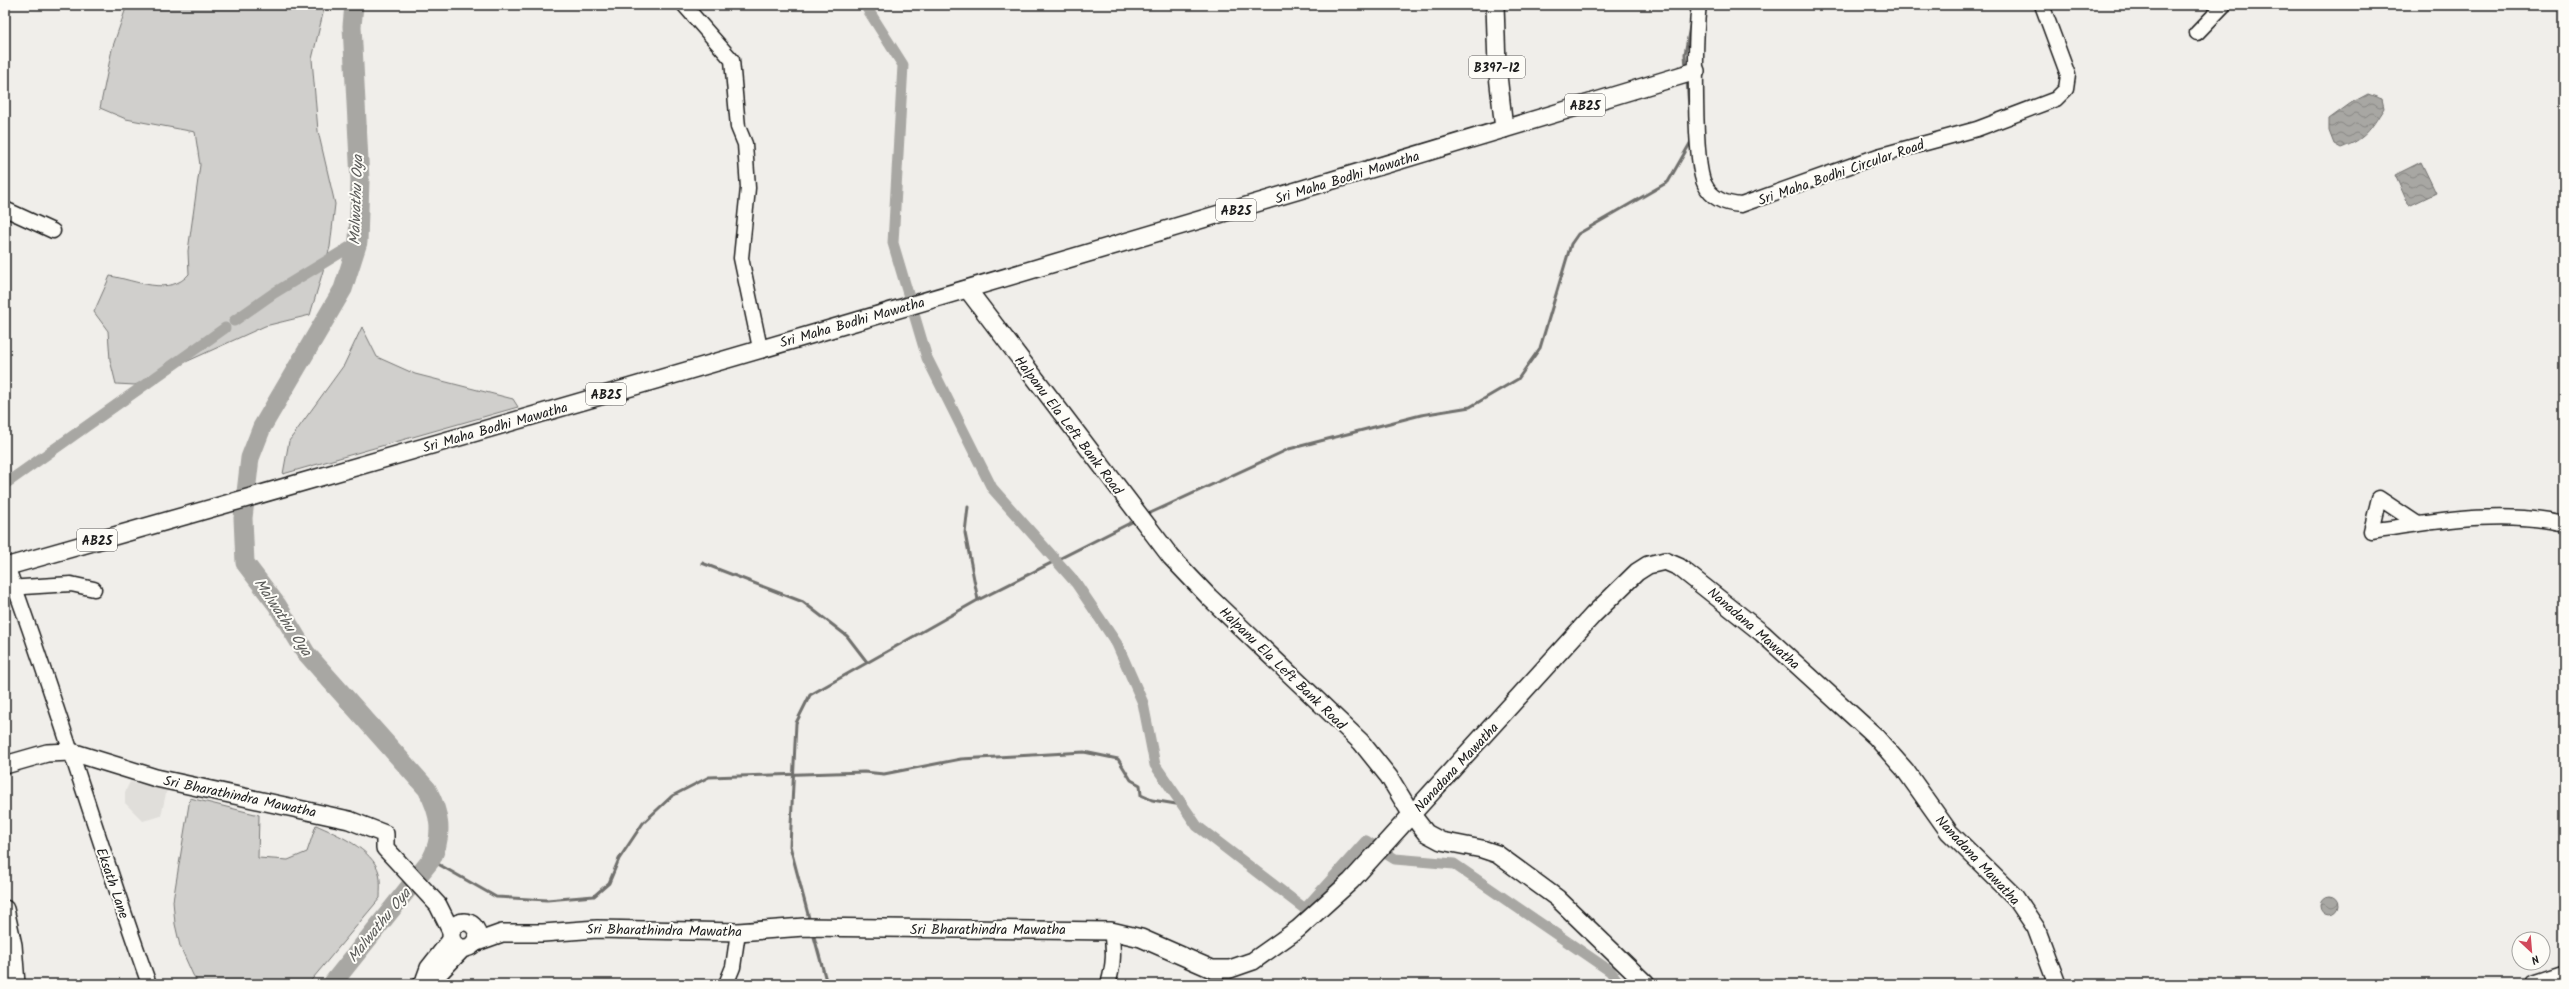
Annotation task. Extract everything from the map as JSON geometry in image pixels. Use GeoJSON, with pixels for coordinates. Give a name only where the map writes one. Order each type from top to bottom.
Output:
{"type":"FeatureCollection","features":[{"type":"Feature","properties":{"kind":"main road","name":"B397-12"},"geometry":{"type":"LineString","coordinates":[[1495,5],[1497,66],[1504,129]]}},
{"type":"Feature","properties":{"kind":"main road","name":"Sri Maha Bodhi Mawatha"},"geometry":{"type":"LineString","coordinates":[[6,566],[189,513],[332,475],[760,348],[968,290],[1696,71]]}},
{"type":"Feature","properties":{"kind":"main road","name":"Halpanu Ela Left Bank Road"},"geometry":{"type":"LineString","coordinates":[[968,290],[1171,557],[1210,597],[1361,742],[1389,776],[1407,820],[1433,839],[1496,854],[1557,898],[1646,984]]}},
{"type":"Feature","properties":{"kind":"main road","name":"Nanadana Mawatha"},"geometry":{"type":"LineString","coordinates":[[1407,820],[1593,615],[1624,585],[1648,565],[1665,561],[1671,563],[1704,585],[1762,633],[1875,736],[1905,770],[1949,832],[2015,897],[2036,928],[2057,984]]}},
{"type":"Feature","properties":{"kind":"main road","name":"Sri Bharathindra Mawatha"},"geometry":{"type":"LineString","coordinates":[[5,765],[47,753],[72,752],[156,778],[349,820],[385,834],[385,848],[426,890],[462,935],[597,929],[738,932],[804,927],[1111,931],[1140,938],[1212,969],[1220,970],[1242,966],[1264,955],[1298,929],[1334,898],[1407,820]]}},
{"type":"Feature","properties":{"kind":"main road"},"geometry":{"type":"LineString","coordinates":[[5,909],[13,945],[16,984]]}},
{"type":"Feature","properties":{"kind":"main road"},"geometry":{"type":"LineString","coordinates":[[424,982],[441,971],[462,935]]}},
{"type":"Feature","properties":{"kind":"main road"},"geometry":{"type":"LineString","coordinates":[[2534,984],[2564,974]]}},
{"type":"Feature","properties":{"kind":"street"},"geometry":{"type":"LineString","coordinates":[[684,5],[732,60],[738,127],[745,144],[748,188],[741,258],[760,348]]}},
{"type":"Feature","properties":{"kind":"street","name":"Sri Maha Bodhi Circular Road"},"geometry":{"type":"LineString","coordinates":[[1699,5],[1696,71],[1701,175],[1712,194],[1729,204],[1741,206],[1878,156],[1977,129],[2056,99],[2066,88],[2068,75],[2042,5]]}},
{"type":"Feature","properties":{"kind":"street"},"geometry":{"type":"LineString","coordinates":[[2197,34],[2224,5]]}},
{"type":"Feature","properties":{"kind":"street"},"geometry":{"type":"LineString","coordinates":[[5,209],[53,231]]}},
{"type":"Feature","properties":{"kind":"street"},"geometry":{"type":"LineString","coordinates":[[2418,524],[2513,518],[2564,524]]}},
{"type":"Feature","properties":{"kind":"street","name":"Eksath Lane"},"geometry":{"type":"LineString","coordinates":[[6,566],[10,588],[72,752],[108,870],[149,984]]}},
{"type":"Feature","properties":{"kind":"street"},"geometry":{"type":"LineString","coordinates":[[10,588],[71,584],[94,589]]}},
{"type":"Feature","properties":{"kind":"street"},"geometry":{"type":"LineString","coordinates":[[1108,984],[1113,969],[1114,950],[1111,931]]}},
{"type":"Feature","properties":{"kind":"street"},"geometry":{"type":"LineString","coordinates":[[726,984],[733,967],[738,932]]}},
{"type":"Feature","properties":{"kind":"shaded area"},"geometry":{"type":"Polygon","coordinates":[[[127,5],[325,5],[312,59],[318,131],[335,204],[330,247],[310,315],[265,326],[135,385],[116,384],[110,360],[108,331],[94,312],[110,276],[162,286],[172,285],[181,281],[189,274],[188,251],[200,165],[195,132],[126,119],[100,108],[112,49],[127,5]]]}},
{"type":"Feature","properties":{"kind":"shaded area"},"geometry":{"type":"Polygon","coordinates":[[[362,327],[377,357],[415,374],[513,399],[518,407],[283,474],[289,441],[344,365],[362,327]]]}},
{"type":"Feature","properties":{"kind":"shaded area"},"geometry":{"type":"Polygon","coordinates":[[[130,782],[167,789],[161,816],[143,821],[125,803],[125,792],[130,782]]]}},
{"type":"Feature","properties":{"kind":"shaded area"},"geometry":{"type":"Polygon","coordinates":[[[190,798],[259,815],[258,858],[288,860],[307,852],[316,825],[353,843],[375,864],[380,876],[380,898],[308,984],[199,984],[193,975],[180,946],[175,924],[173,901],[190,798]]]}},
{"type":"Feature","properties":{"kind":"water"},"geometry":{"type":"Polygon","coordinates":[[[2368,94],[2382,99],[2384,108],[2375,122],[2367,133],[2349,145],[2341,148],[2334,144],[2329,131],[2329,119],[2351,103],[2368,94]]]}},
{"type":"Feature","properties":{"kind":"water"},"geometry":{"type":"Polygon","coordinates":[[[2421,162],[2436,193],[2409,206],[2395,175],[2421,162]]]}},
{"type":"Feature","properties":{"kind":"water"},"geometry":{"type":"Polygon","coordinates":[[[2326,896],[2334,896],[2339,901],[2337,912],[2334,914],[2326,914],[2321,909],[2321,901],[2326,896]]]}},
{"type":"Feature","properties":{"kind":"waterway","name":"Malwathu Oya"},"geometry":{"type":"LineString","coordinates":[[332,984],[431,860],[438,842],[439,833],[439,824],[435,807],[427,789],[306,653],[277,605],[245,563],[243,518],[250,458],[262,427],[343,289],[358,242],[360,180],[352,26],[354,5]]}},
{"type":"Feature","properties":{"kind":"waterway"},"geometry":{"type":"LineString","coordinates":[[865,5],[903,65],[893,243],[927,358],[992,488],[1076,583],[1117,644],[1143,703],[1155,765],[1197,826],[1305,909],[1366,841],[1395,859],[1454,864],[1610,971],[1620,984]]}},
{"type":"Feature","properties":{"kind":"waterway"},"geometry":{"type":"LineString","coordinates":[[1686,68],[1685,54],[1691,21]]}},
{"type":"Feature","properties":{"kind":"waterway"},"geometry":{"type":"LineString","coordinates":[[1687,80],[1689,108]]}},
{"type":"Feature","properties":{"kind":"waterway"},"geometry":{"type":"LineString","coordinates":[[1146,515],[1289,449],[1421,415],[1470,407],[1518,379],[1540,348],[1571,244],[1578,234],[1668,182],[1692,140]]}},
{"type":"Feature","properties":{"kind":"waterway"},"geometry":{"type":"LineString","coordinates":[[234,321],[274,293],[358,242]]}},
{"type":"Feature","properties":{"kind":"waterway"},"geometry":{"type":"LineString","coordinates":[[5,484],[225,328]]}},
{"type":"Feature","properties":{"kind":"waterway"},"geometry":{"type":"LineString","coordinates":[[968,507],[965,533],[978,600]]}},
{"type":"Feature","properties":{"kind":"waterway"},"geometry":{"type":"LineString","coordinates":[[810,922],[790,846],[796,723],[810,695],[978,600],[1136,520]]}},
{"type":"Feature","properties":{"kind":"waterway"},"geometry":{"type":"LineString","coordinates":[[702,563],[803,602],[847,636],[867,662]]}},
{"type":"Feature","properties":{"kind":"waterway"},"geometry":{"type":"LineString","coordinates":[[431,860],[496,897],[547,900],[594,896],[609,883],[619,859],[643,823],[672,796],[709,777],[864,772],[884,774],[961,759],[1084,752],[1118,759],[1131,780],[1140,785],[1141,795],[1152,800],[1182,805]]}},
{"type":"Feature","properties":{"kind":"waterway"},"geometry":{"type":"LineString","coordinates":[[813,933],[827,984]]}}]}
